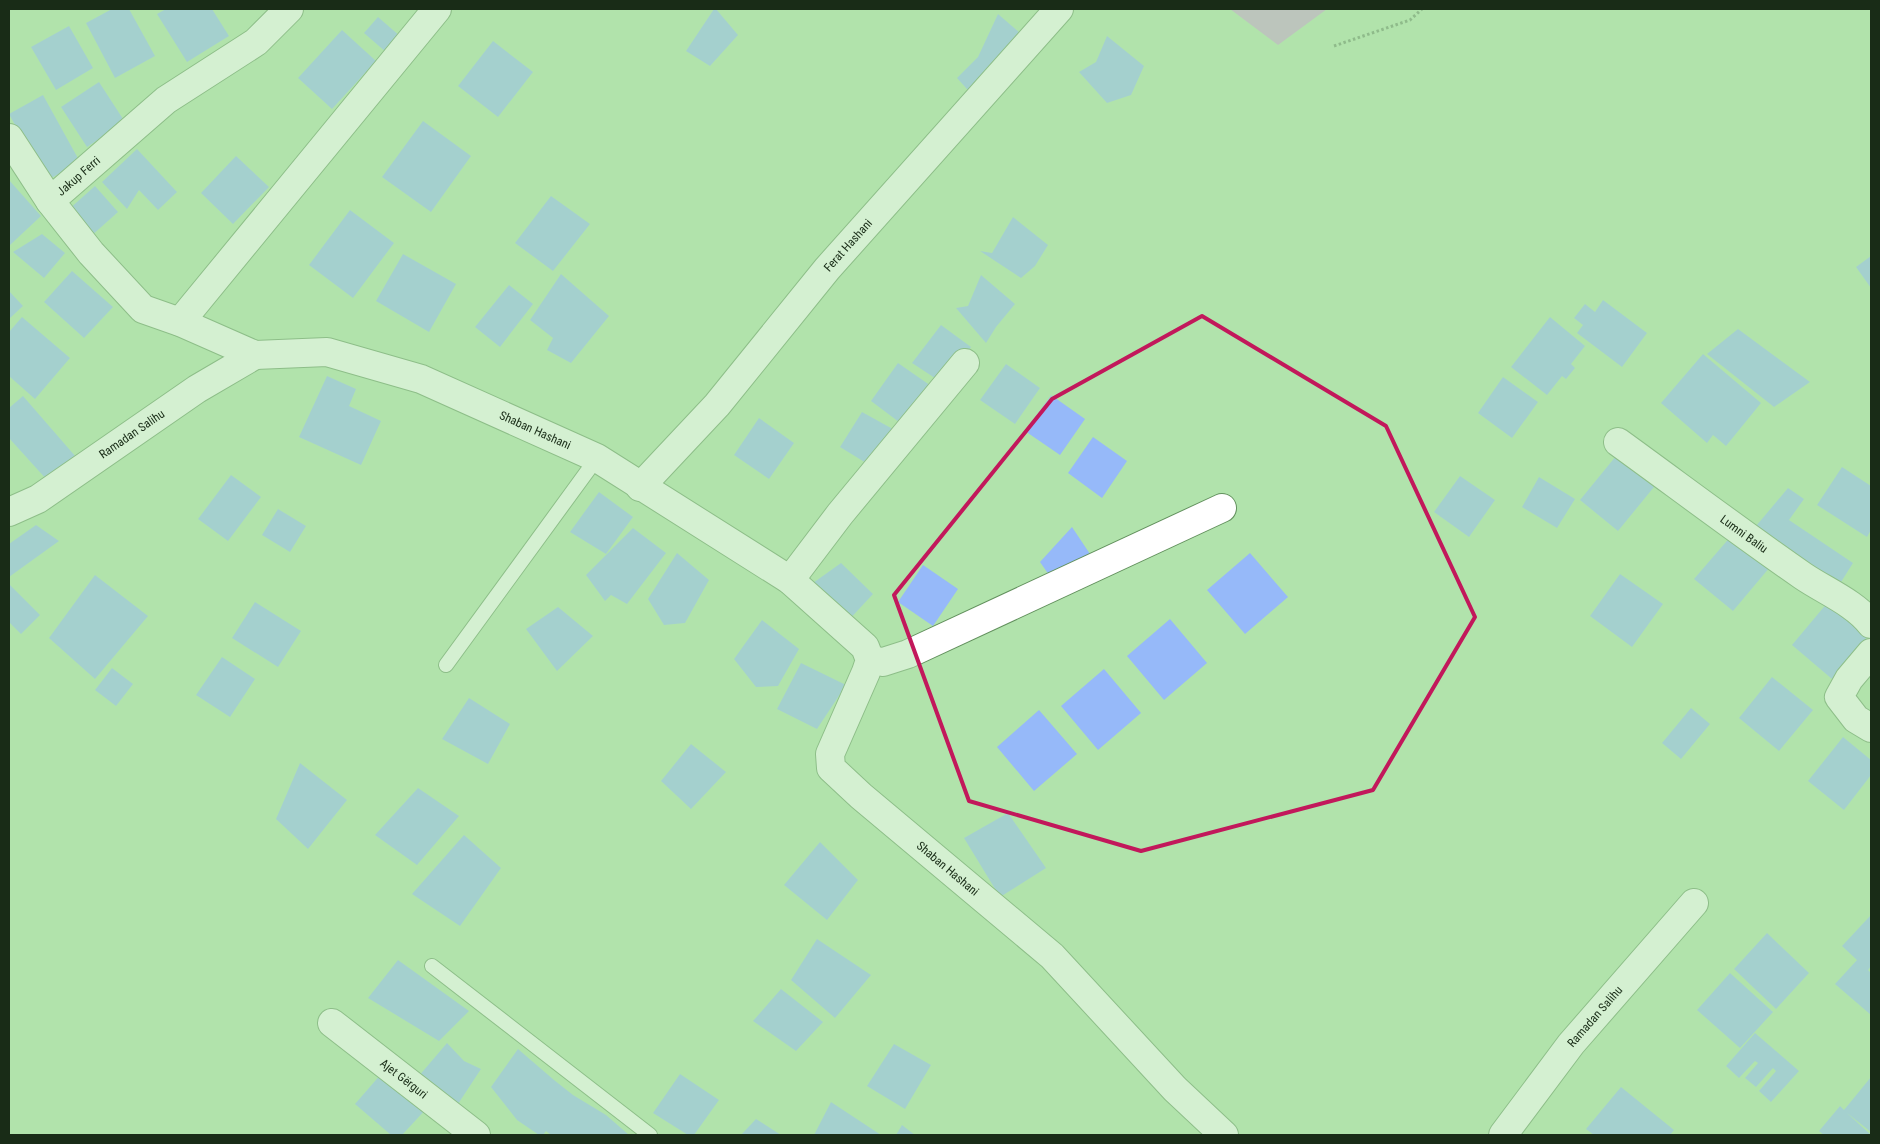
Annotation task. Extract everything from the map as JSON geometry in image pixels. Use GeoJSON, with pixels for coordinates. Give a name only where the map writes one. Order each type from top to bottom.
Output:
{"type":"FeatureCollection","features":[{"type":"Feature","properties":{"kind":"street","name":"Jakup Ferri"},"geometry":{"type":"LineString","coordinates":[[255,356],[180,322],[143,308],[91,253],[50,202],[166,100],[256,42],[289,9]]}},
{"type":"Feature","properties":{"kind":"street"},"geometry":{"type":"LineString","coordinates":[[180,322],[437,9]]}},
{"type":"Feature","properties":{"kind":"street","name":"Ferat Hashani"},"geometry":{"type":"LineString","coordinates":[[640,486],[717,405],[827,269],[1059,9]]}},
{"type":"Feature","properties":{"kind":"street"},"geometry":{"type":"LineString","coordinates":[[9,138],[50,202]]}},
{"type":"Feature","properties":{"kind":"street","name":"Shaban Hashani"},"geometry":{"type":"LineString","coordinates":[[255,356],[327,352],[421,379],[597,458],[790,580],[865,647],[870,660],[830,754],[831,768],[1052,956],[1175,1089],[1224,1135]]}},
{"type":"Feature","properties":{"kind":"street","name":"Ramadan Salihu"},"geometry":{"type":"LineString","coordinates":[[9,512],[38,499],[197,389],[255,356]]}},
{"type":"Feature","properties":{"kind":"street"},"geometry":{"type":"LineString","coordinates":[[790,580],[840,514],[965,363]]}},
{"type":"Feature","properties":{"kind":"street","name":"Lumni Baliu"},"geometry":{"type":"LineString","coordinates":[[1618,442],[1804,576],[1854,608],[1866,617],[1871,624]]}},
{"type":"Feature","properties":{"kind":"street"},"geometry":{"type":"LineString","coordinates":[[870,660],[882,662],[908,654],[1222,508]]}},
{"type":"Feature","properties":{"kind":"street"},"geometry":{"type":"LineString","coordinates":[[1871,652],[1849,680],[1839,697],[1856,719],[1871,728]]}},
{"type":"Feature","properties":{"kind":"street","name":"Ramadan Salihu"},"geometry":{"type":"LineString","coordinates":[[1503,1135],[1571,1044],[1694,903]]}},
{"type":"Feature","properties":{"kind":"street","name":"Ajet Gërguri"},"geometry":{"type":"LineString","coordinates":[[332,1023],[476,1135]]}},
{"type":"Feature","properties":{"kind":"lane"},"geometry":{"type":"LineString","coordinates":[[446,665],[597,458]]}},
{"type":"Feature","properties":{"kind":"lane"},"geometry":{"type":"LineString","coordinates":[[432,966],[650,1135]]}},
{"type":"Feature","properties":{"kind":"path"},"geometry":{"type":"LineString","coordinates":[[1334,46],[1410,20],[1422,9]]}},
{"type":"Feature","properties":{"kind":"highlighted area"},"geometry":{"type":"Polygon","coordinates":[[[1202,316],[1386,426],[1475,617],[1373,790],[1141,851],[969,801],[894,595],[1052,399],[1202,316]]]}},
{"type":"Feature","properties":{"kind":"shaded area"},"geometry":{"type":"Polygon","coordinates":[[[1230,9],[1327,9],[1278,45],[1230,9]]]}},
{"type":"Feature","properties":{"kind":"building"},"geometry":{"type":"Polygon","coordinates":[[[112,9],[129,9],[155,56],[115,78],[86,23],[112,9]]]}},
{"type":"Feature","properties":{"kind":"building"},"geometry":{"type":"Polygon","coordinates":[[[166,9],[212,9],[229,36],[187,62],[157,14],[166,9]]]}},
{"type":"Feature","properties":{"kind":"building"},"geometry":{"type":"Polygon","coordinates":[[[714,9],[738,35],[710,66],[686,51],[714,9]]]}},
{"type":"Feature","properties":{"kind":"building"},"geometry":{"type":"Polygon","coordinates":[[[998,14],[1027,39],[975,98],[957,78],[978,57],[998,14]]]}},
{"type":"Feature","properties":{"kind":"building"},"geometry":{"type":"Polygon","coordinates":[[[378,17],[401,37],[387,53],[364,33],[378,17]]]}},
{"type":"Feature","properties":{"kind":"building"},"geometry":{"type":"Polygon","coordinates":[[[69,26],[93,68],[56,90],[31,47],[69,26]]]}},
{"type":"Feature","properties":{"kind":"building"},"geometry":{"type":"Polygon","coordinates":[[[342,30],[376,61],[332,109],[298,78],[342,30]]]}},
{"type":"Feature","properties":{"kind":"building"},"geometry":{"type":"Polygon","coordinates":[[[1107,36],[1144,66],[1131,95],[1107,103],[1079,72],[1096,62],[1107,36]]]}},
{"type":"Feature","properties":{"kind":"building"},"geometry":{"type":"Polygon","coordinates":[[[493,41],[533,72],[498,117],[458,86],[493,41]]]}},
{"type":"Feature","properties":{"kind":"building"},"geometry":{"type":"Polygon","coordinates":[[[99,82],[125,122],[87,147],[61,107],[99,82]]]}},
{"type":"Feature","properties":{"kind":"building"},"geometry":{"type":"Polygon","coordinates":[[[43,95],[80,162],[46,181],[9,114],[43,95]]]}},
{"type":"Feature","properties":{"kind":"building"},"geometry":{"type":"Polygon","coordinates":[[[423,121],[471,156],[431,212],[382,177],[423,121]]]}},
{"type":"Feature","properties":{"kind":"building"},"geometry":{"type":"Polygon","coordinates":[[[137,149],[177,192],[158,210],[139,190],[127,209],[102,182],[137,149]]]}},
{"type":"Feature","properties":{"kind":"building"},"geometry":{"type":"Polygon","coordinates":[[[236,156],[269,187],[233,224],[201,193],[236,156]]]}},
{"type":"Feature","properties":{"kind":"building"},"geometry":{"type":"Polygon","coordinates":[[[9,180],[41,216],[9,246],[9,180]]]}},
{"type":"Feature","properties":{"kind":"building"},"geometry":{"type":"Polygon","coordinates":[[[95,186],[118,212],[90,237],[67,211],[95,186]]]}},
{"type":"Feature","properties":{"kind":"building"},"geometry":{"type":"Polygon","coordinates":[[[551,196],[590,224],[553,271],[515,243],[551,196]]]}},
{"type":"Feature","properties":{"kind":"building"},"geometry":{"type":"Polygon","coordinates":[[[350,210],[394,243],[353,298],[309,265],[350,210]]]}},
{"type":"Feature","properties":{"kind":"building"},"geometry":{"type":"Polygon","coordinates":[[[1013,217],[1048,245],[1035,266],[1021,278],[980,251],[992,253],[1013,217]]]}},
{"type":"Feature","properties":{"kind":"building"},"geometry":{"type":"Polygon","coordinates":[[[42,234],[65,253],[44,278],[13,252],[42,234]]]}},
{"type":"Feature","properties":{"kind":"building"},"geometry":{"type":"Polygon","coordinates":[[[403,254],[456,284],[429,332],[376,301],[403,254]]]}},
{"type":"Feature","properties":{"kind":"building"},"geometry":{"type":"Polygon","coordinates":[[[1871,256],[1871,288],[1856,267],[1871,256]]]}},
{"type":"Feature","properties":{"kind":"building"},"geometry":{"type":"Polygon","coordinates":[[[72,271],[113,307],[84,338],[44,302],[72,271]]]}},
{"type":"Feature","properties":{"kind":"building"},"geometry":{"type":"Polygon","coordinates":[[[561,274],[609,316],[571,363],[547,350],[553,338],[530,320],[561,274]]]}},
{"type":"Feature","properties":{"kind":"building"},"geometry":{"type":"Polygon","coordinates":[[[981,275],[1015,304],[996,327],[986,343],[956,308],[968,306],[981,275]]]}},
{"type":"Feature","properties":{"kind":"building"},"geometry":{"type":"Polygon","coordinates":[[[509,285],[533,304],[500,347],[475,327],[509,285]]]}},
{"type":"Feature","properties":{"kind":"building"},"geometry":{"type":"Polygon","coordinates":[[[9,291],[23,306],[9,319],[9,291]]]}},
{"type":"Feature","properties":{"kind":"building"},"geometry":{"type":"Polygon","coordinates":[[[1603,300],[1647,333],[1622,367],[1577,333],[1583,325],[1574,318],[1585,304],[1595,312],[1603,300]]]}},
{"type":"Feature","properties":{"kind":"building"},"geometry":{"type":"Polygon","coordinates":[[[22,317],[70,358],[35,399],[9,376],[9,332],[22,317]]]}},
{"type":"Feature","properties":{"kind":"building"},"geometry":{"type":"Polygon","coordinates":[[[1550,317],[1585,346],[1571,364],[1575,368],[1566,379],[1562,376],[1547,395],[1511,367],[1550,317]]]}},
{"type":"Feature","properties":{"kind":"building"},"geometry":{"type":"Polygon","coordinates":[[[941,325],[971,347],[944,384],[912,363],[941,325]]]}},
{"type":"Feature","properties":{"kind":"building"},"geometry":{"type":"Polygon","coordinates":[[[1738,329],[1810,382],[1774,407],[1707,354],[1738,329]]]}},
{"type":"Feature","properties":{"kind":"building"},"geometry":{"type":"Polygon","coordinates":[[[1703,354],[1761,403],[1726,446],[1713,435],[1707,443],[1661,403],[1703,354]]]}},
{"type":"Feature","properties":{"kind":"building"},"geometry":{"type":"Polygon","coordinates":[[[898,363],[934,388],[907,428],[871,401],[898,363]]]}},
{"type":"Feature","properties":{"kind":"building"},"geometry":{"type":"Polygon","coordinates":[[[1006,364],[1040,388],[1015,424],[980,400],[1006,364]]]}},
{"type":"Feature","properties":{"kind":"building"},"geometry":{"type":"Polygon","coordinates":[[[327,376],[356,389],[349,406],[381,421],[361,465],[299,437],[327,376]]]}},
{"type":"Feature","properties":{"kind":"building"},"geometry":{"type":"Polygon","coordinates":[[[1503,377],[1538,402],[1512,438],[1478,413],[1503,377]]]}},
{"type":"Feature","properties":{"kind":"building"},"geometry":{"type":"Polygon","coordinates":[[[1051,395],[1085,419],[1060,455],[1025,431],[1051,395]]]}},
{"type":"Feature","properties":{"kind":"building"},"geometry":{"type":"Polygon","coordinates":[[[23,396],[76,457],[47,480],[9,438],[9,408],[23,396]]]}},
{"type":"Feature","properties":{"kind":"building"},"geometry":{"type":"Polygon","coordinates":[[[862,412],[900,433],[871,466],[840,447],[862,412]]]}},
{"type":"Feature","properties":{"kind":"building"},"geometry":{"type":"Polygon","coordinates":[[[759,418],[794,443],[769,479],[734,455],[759,418]]]}},
{"type":"Feature","properties":{"kind":"building"},"geometry":{"type":"Polygon","coordinates":[[[1093,437],[1127,461],[1102,498],[1068,473],[1093,437]]]}},
{"type":"Feature","properties":{"kind":"building"},"geometry":{"type":"Polygon","coordinates":[[[1616,456],[1654,487],[1618,531],[1580,500],[1616,456]]]}},
{"type":"Feature","properties":{"kind":"building"},"geometry":{"type":"Polygon","coordinates":[[[1842,467],[1871,486],[1871,530],[1867,537],[1817,505],[1842,467]]]}},
{"type":"Feature","properties":{"kind":"building"},"geometry":{"type":"Polygon","coordinates":[[[231,475],[261,497],[228,541],[198,519],[231,475]]]}},
{"type":"Feature","properties":{"kind":"building"},"geometry":{"type":"Polygon","coordinates":[[[1460,476],[1495,500],[1469,537],[1434,512],[1460,476]]]}},
{"type":"Feature","properties":{"kind":"building"},"geometry":{"type":"Polygon","coordinates":[[[1539,477],[1575,499],[1557,528],[1522,507],[1539,477]]]}},
{"type":"Feature","properties":{"kind":"building"},"geometry":{"type":"Polygon","coordinates":[[[1788,488],[1804,499],[1789,520],[1853,563],[1836,590],[1751,532],[1788,488]]]}},
{"type":"Feature","properties":{"kind":"building"},"geometry":{"type":"Polygon","coordinates":[[[599,492],[633,517],[606,554],[570,532],[599,492]]]}},
{"type":"Feature","properties":{"kind":"building"},"geometry":{"type":"Polygon","coordinates":[[[278,509],[306,526],[290,552],[262,535],[278,509]]]}},
{"type":"Feature","properties":{"kind":"building"},"geometry":{"type":"Polygon","coordinates":[[[36,525],[59,541],[9,577],[9,544],[36,525]]]}},
{"type":"Feature","properties":{"kind":"building"},"geometry":{"type":"Polygon","coordinates":[[[1072,527],[1090,554],[1054,582],[1040,562],[1072,527]]]}},
{"type":"Feature","properties":{"kind":"building"},"geometry":{"type":"Polygon","coordinates":[[[633,528],[666,553],[627,604],[611,595],[605,601],[586,575],[633,528]]]}},
{"type":"Feature","properties":{"kind":"building"},"geometry":{"type":"Polygon","coordinates":[[[1732,535],[1770,567],[1733,611],[1694,579],[1732,535]]]}},
{"type":"Feature","properties":{"kind":"building"},"geometry":{"type":"Polygon","coordinates":[[[677,553],[709,580],[685,623],[664,625],[648,599],[677,553]]]}},
{"type":"Feature","properties":{"kind":"building"},"geometry":{"type":"Polygon","coordinates":[[[1250,553],[1288,597],[1245,634],[1207,590],[1250,553]]]}},
{"type":"Feature","properties":{"kind":"building"},"geometry":{"type":"Polygon","coordinates":[[[841,563],[873,594],[846,623],[806,588],[841,563]]]}},
{"type":"Feature","properties":{"kind":"building"},"geometry":{"type":"Polygon","coordinates":[[[923,565],[958,589],[933,626],[898,602],[923,565]]]}},
{"type":"Feature","properties":{"kind":"building"},"geometry":{"type":"Polygon","coordinates":[[[1620,574],[1663,604],[1632,647],[1590,616],[1620,574]]]}},
{"type":"Feature","properties":{"kind":"building"},"geometry":{"type":"Polygon","coordinates":[[[95,575],[148,616],[95,679],[49,638],[95,575]]]}},
{"type":"Feature","properties":{"kind":"building"},"geometry":{"type":"Polygon","coordinates":[[[9,584],[40,615],[21,634],[9,622],[9,584]]]}},
{"type":"Feature","properties":{"kind":"building"},"geometry":{"type":"Polygon","coordinates":[[[255,602],[301,631],[278,667],[232,638],[255,602]]]}},
{"type":"Feature","properties":{"kind":"building"},"geometry":{"type":"Polygon","coordinates":[[[1828,602],[1868,636],[1832,679],[1792,645],[1828,602]]]}},
{"type":"Feature","properties":{"kind":"building"},"geometry":{"type":"Polygon","coordinates":[[[558,607],[593,636],[557,671],[526,629],[558,607]]]}},
{"type":"Feature","properties":{"kind":"building"},"geometry":{"type":"Polygon","coordinates":[[[1170,619],[1207,663],[1164,700],[1127,656],[1170,619]]]}},
{"type":"Feature","properties":{"kind":"building"},"geometry":{"type":"Polygon","coordinates":[[[762,620],[799,649],[778,686],[756,687],[734,659],[762,620]]]}},
{"type":"Feature","properties":{"kind":"building"},"geometry":{"type":"Polygon","coordinates":[[[222,657],[255,679],[230,717],[196,695],[222,657]]]}},
{"type":"Feature","properties":{"kind":"building"},"geometry":{"type":"Polygon","coordinates":[[[801,663],[846,685],[817,729],[777,709],[801,663]]]}},
{"type":"Feature","properties":{"kind":"building"},"geometry":{"type":"Polygon","coordinates":[[[112,668],[133,684],[116,706],[95,690],[112,668]]]}},
{"type":"Feature","properties":{"kind":"building"},"geometry":{"type":"Polygon","coordinates":[[[1104,669],[1141,713],[1098,750],[1061,706],[1104,669]]]}},
{"type":"Feature","properties":{"kind":"building"},"geometry":{"type":"Polygon","coordinates":[[[1772,677],[1813,710],[1779,751],[1739,718],[1772,677]]]}},
{"type":"Feature","properties":{"kind":"building"},"geometry":{"type":"Polygon","coordinates":[[[469,698],[510,724],[488,764],[442,739],[469,698]]]}},
{"type":"Feature","properties":{"kind":"building"},"geometry":{"type":"Polygon","coordinates":[[[1691,708],[1710,724],[1681,759],[1662,743],[1691,708]]]}},
{"type":"Feature","properties":{"kind":"building"},"geometry":{"type":"Polygon","coordinates":[[[1039,710],[1077,754],[1034,791],[997,747],[1039,710]]]}},
{"type":"Feature","properties":{"kind":"building"},"geometry":{"type":"Polygon","coordinates":[[[1843,737],[1871,760],[1871,775],[1844,810],[1808,781],[1843,737]]]}},
{"type":"Feature","properties":{"kind":"building"},"geometry":{"type":"Polygon","coordinates":[[[691,744],[726,772],[691,809],[661,781],[691,744]]]}},
{"type":"Feature","properties":{"kind":"building"},"geometry":{"type":"Polygon","coordinates":[[[300,763],[347,800],[308,849],[276,819],[300,763]]]}},
{"type":"Feature","properties":{"kind":"building"},"geometry":{"type":"Polygon","coordinates":[[[418,788],[459,816],[417,865],[375,835],[418,788]]]}},
{"type":"Feature","properties":{"kind":"building"},"geometry":{"type":"Polygon","coordinates":[[[1008,813],[1046,868],[1000,897],[964,838],[1008,813]]]}},
{"type":"Feature","properties":{"kind":"building"},"geometry":{"type":"Polygon","coordinates":[[[464,835],[501,868],[460,926],[412,894],[464,835]]]}},
{"type":"Feature","properties":{"kind":"building"},"geometry":{"type":"Polygon","coordinates":[[[820,842],[858,880],[827,920],[784,885],[820,842]]]}},
{"type":"Feature","properties":{"kind":"building"},"geometry":{"type":"Polygon","coordinates":[[[1871,915],[1871,966],[1868,970],[1871,973],[1871,1015],[1835,984],[1857,960],[1842,946],[1871,915]]]}},
{"type":"Feature","properties":{"kind":"building"},"geometry":{"type":"Polygon","coordinates":[[[1767,933],[1809,973],[1776,1009],[1734,969],[1767,933]]]}},
{"type":"Feature","properties":{"kind":"building"},"geometry":{"type":"Polygon","coordinates":[[[817,939],[871,975],[835,1018],[791,980],[817,939]]]}},
{"type":"Feature","properties":{"kind":"building"},"geometry":{"type":"Polygon","coordinates":[[[398,960],[469,1011],[439,1041],[368,998],[398,960]]]}},
{"type":"Feature","properties":{"kind":"building"},"geometry":{"type":"Polygon","coordinates":[[[1730,973],[1773,1012],[1740,1048],[1697,1010],[1730,973]]]}},
{"type":"Feature","properties":{"kind":"building"},"geometry":{"type":"Polygon","coordinates":[[[781,989],[823,1022],[796,1051],[753,1021],[781,989]]]}},
{"type":"Feature","properties":{"kind":"building"},"geometry":{"type":"Polygon","coordinates":[[[1755,1033],[1799,1071],[1771,1102],[1759,1091],[1776,1071],[1773,1068],[1756,1087],[1745,1078],[1758,1063],[1755,1061],[1739,1078],[1726,1066],[1755,1033]]]}},
{"type":"Feature","properties":{"kind":"building"},"geometry":{"type":"Polygon","coordinates":[[[447,1043],[464,1061],[481,1069],[458,1104],[418,1077],[447,1043]]]}},
{"type":"Feature","properties":{"kind":"building"},"geometry":{"type":"Polygon","coordinates":[[[894,1044],[931,1065],[905,1109],[867,1086],[894,1044]]]}},
{"type":"Feature","properties":{"kind":"building"},"geometry":{"type":"Polygon","coordinates":[[[518,1049],[573,1095],[606,1115],[629,1135],[551,1135],[546,1131],[543,1135],[539,1135],[517,1120],[491,1087],[518,1049]]]}},
{"type":"Feature","properties":{"kind":"building"},"geometry":{"type":"Polygon","coordinates":[[[382,1073],[428,1107],[402,1135],[391,1135],[355,1104],[382,1073]]]}},
{"type":"Feature","properties":{"kind":"building"},"geometry":{"type":"Polygon","coordinates":[[[680,1074],[719,1100],[694,1135],[688,1135],[653,1113],[680,1074]]]}},
{"type":"Feature","properties":{"kind":"building"},"geometry":{"type":"Polygon","coordinates":[[[1871,1077],[1871,1132],[1847,1113],[1871,1135],[1824,1135],[1819,1131],[1840,1106],[1844,1110],[1871,1077]]]}},
{"type":"Feature","properties":{"kind":"building"},"geometry":{"type":"Polygon","coordinates":[[[1621,1087],[1674,1130],[1670,1135],[1594,1135],[1586,1129],[1621,1087]]]}},
{"type":"Feature","properties":{"kind":"building"},"geometry":{"type":"Polygon","coordinates":[[[831,1102],[881,1135],[814,1135],[831,1102]]]}},
{"type":"Feature","properties":{"kind":"building"},"geometry":{"type":"Polygon","coordinates":[[[756,1119],[781,1135],[741,1135],[756,1119]]]}},
{"type":"Feature","properties":{"kind":"building"},"geometry":{"type":"Polygon","coordinates":[[[902,1125],[915,1135],[896,1135],[902,1125]]]}}]}
